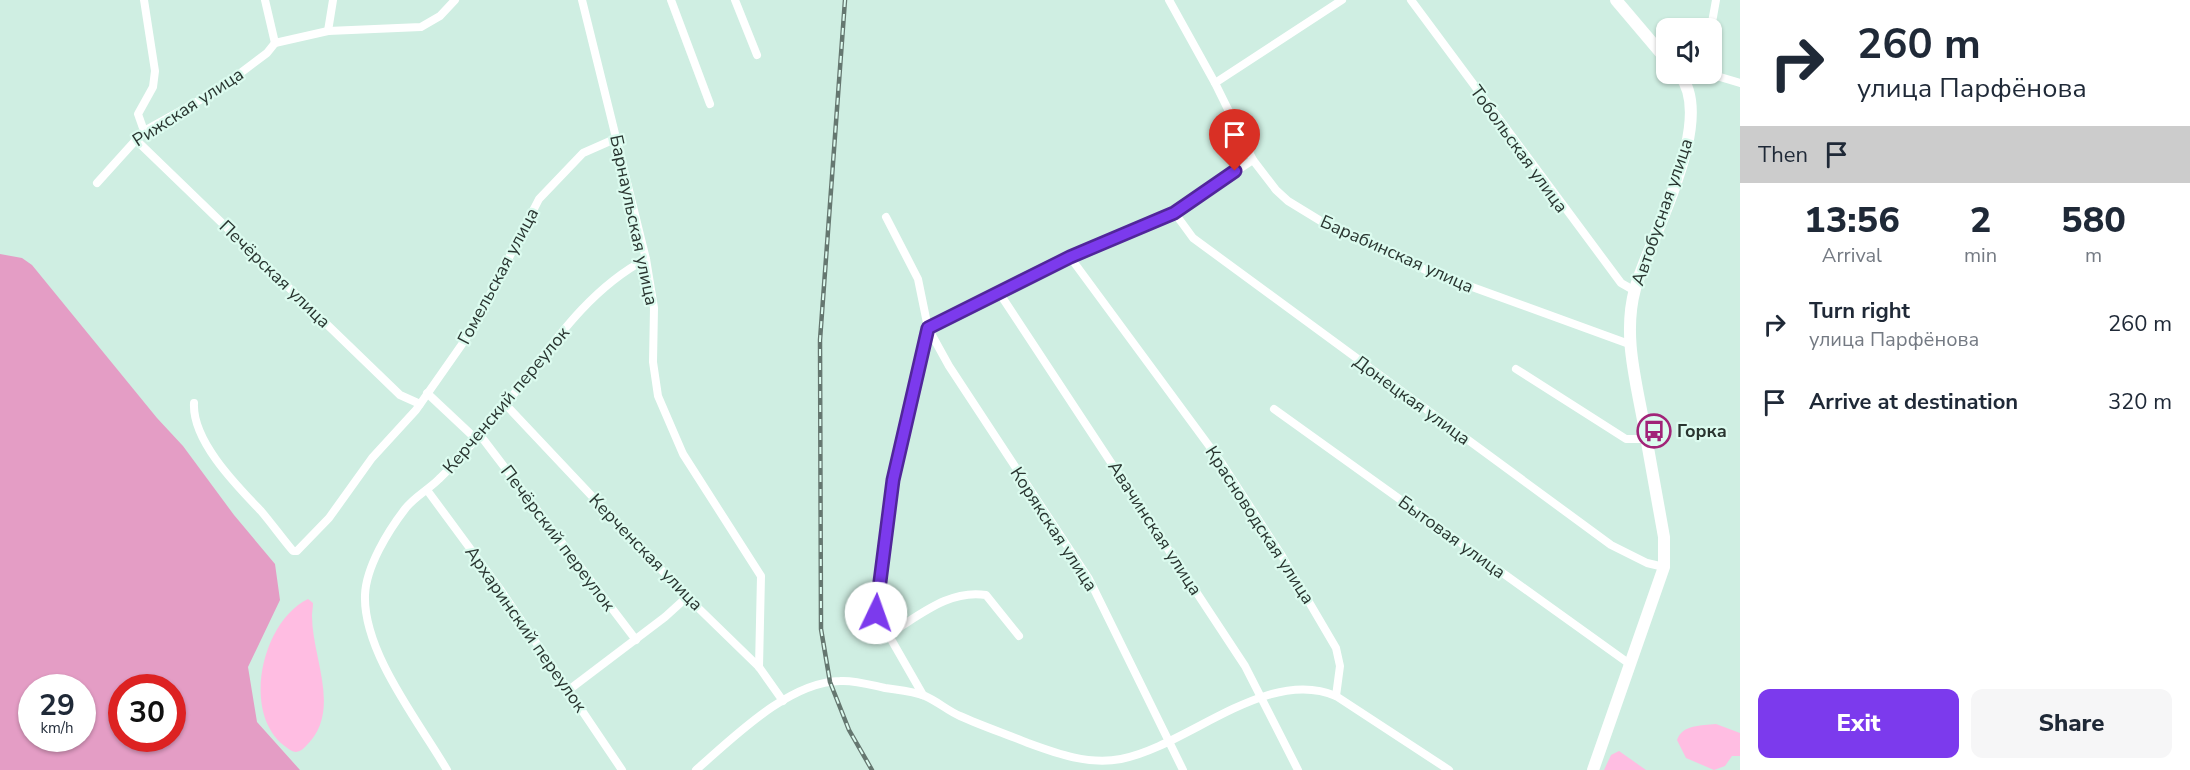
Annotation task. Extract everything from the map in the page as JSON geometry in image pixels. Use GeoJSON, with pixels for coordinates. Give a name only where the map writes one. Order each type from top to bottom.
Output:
{"type":"FeatureCollection","features":[{"type":"Feature","properties":{"kind":"street"},"geometry":{"type":"LineString","coordinates":[[144,0],[155,71],[153,87],[138,114],[138,121],[144,131]]}},
{"type":"Feature","properties":{"kind":"street"},"geometry":{"type":"LineString","coordinates":[[265,0],[275,43],[328,31],[421,27],[440,16],[455,0]]}},
{"type":"Feature","properties":{"kind":"street"},"geometry":{"type":"LineString","coordinates":[[328,31],[333,0]]}},
{"type":"Feature","properties":{"kind":"street","name":"Барнаульская улица"},"geometry":{"type":"LineString","coordinates":[[582,0],[646,259],[654,308],[653,362],[658,396],[683,454],[760,576],[759,667]]}},
{"type":"Feature","properties":{"kind":"street"},"geometry":{"type":"LineString","coordinates":[[671,0],[710,104]]}},
{"type":"Feature","properties":{"kind":"street"},"geometry":{"type":"LineString","coordinates":[[735,0],[757,55]]}},
{"type":"Feature","properties":{"kind":"street","name":"Барабинская улица"},"geometry":{"type":"LineString","coordinates":[[1169,0],[1215,83],[1252,160],[1276,190],[1324,224],[1428,271],[1629,344]]}},
{"type":"Feature","properties":{"kind":"street"},"geometry":{"type":"LineString","coordinates":[[1215,83],[1342,0]]}},
{"type":"Feature","properties":{"kind":"street","name":"Тобольская улица"},"geometry":{"type":"LineString","coordinates":[[1411,0],[1567,214],[1621,283],[1635,291]]}},
{"type":"Feature","properties":{"kind":"street"},"geometry":{"type":"LineString","coordinates":[[1617,0],[1656,47]]}},
{"type":"Feature","properties":{"kind":"street"},"geometry":{"type":"LineString","coordinates":[[1713,18],[1716,0]]}},
{"type":"Feature","properties":{"kind":"street","name":"Рижская улица"},"geometry":{"type":"LineString","coordinates":[[97,183],[144,131],[218,90],[267,53],[275,43]]}},
{"type":"Feature","properties":{"kind":"street"},"geometry":{"type":"LineString","coordinates":[[1722,78],[1740,83]]}},
{"type":"Feature","properties":{"kind":"street","name":"Автобусная улица"},"geometry":{"type":"LineString","coordinates":[[1593,770],[1664,567],[1664,537],[1629,344],[1635,291],[1690,142],[1692,112],[1684,84]]}},
{"type":"Feature","properties":{"kind":"street","name":"Гомельская улица"},"geometry":{"type":"LineString","coordinates":[[194,403],[200,429],[230,479],[261,511],[293,551],[305,545],[330,518],[384,444],[420,404],[472,330],[539,199],[583,153],[617,138]]}},
{"type":"Feature","properties":{"kind":"street","name":"Печёрская улица"},"geometry":{"type":"LineString","coordinates":[[135,139],[400,395],[420,404]]}},
{"type":"Feature","properties":{"kind":"street"},"geometry":{"type":"LineString","coordinates":[[928,328],[1070,257],[1174,213],[1252,160]]}},
{"type":"Feature","properties":{"kind":"street","name":"Донецкая улица"},"geometry":{"type":"LineString","coordinates":[[1174,213],[1193,238],[1611,545],[1647,563],[1664,567]]}},
{"type":"Feature","properties":{"kind":"street"},"geometry":{"type":"LineString","coordinates":[[886,217],[918,279],[928,328],[905,421],[884,531],[876,613],[923,695]]}},
{"type":"Feature","properties":{"kind":"street","name":"Красноводская улица"},"geometry":{"type":"LineString","coordinates":[[1070,257],[1221,462],[1288,566],[1336,648],[1340,666],[1336,696]]}},
{"type":"Feature","properties":{"kind":"street","name":"Керченский переулок"},"geometry":{"type":"LineString","coordinates":[[447,770],[387,671],[372,635],[366,606],[366,586],[394,525],[405,509],[427,490],[478,437],[592,296],[608,282],[646,259]]}},
{"type":"Feature","properties":{"kind":"street","name":"Авачинская улица"},"geometry":{"type":"LineString","coordinates":[[1000,294],[1222,631],[1263,698],[1298,770]]}},
{"type":"Feature","properties":{"kind":"street","name":"Корякская улица"},"geometry":{"type":"LineString","coordinates":[[928,328],[949,366],[1089,579],[1183,770]]}},
{"type":"Feature","properties":{"kind":"street"},"geometry":{"type":"LineString","coordinates":[[1516,369],[1626,439],[1646,439]]}},
{"type":"Feature","properties":{"kind":"street","name":"Печёрский переулок"},"geometry":{"type":"LineString","coordinates":[[427,393],[478,437],[636,640]]}},
{"type":"Feature","properties":{"kind":"street","name":"Керченская улица"},"geometry":{"type":"LineString","coordinates":[[506,405],[687,597],[759,667],[783,701]]}},
{"type":"Feature","properties":{"kind":"street","name":"Бытовая улица"},"geometry":{"type":"LineString","coordinates":[[1274,409],[1631,665]]}},
{"type":"Feature","properties":{"kind":"street","name":"Архаринский переулок"},"geometry":{"type":"LineString","coordinates":[[427,490],[570,689],[622,770]]}},
{"type":"Feature","properties":{"kind":"street"},"geometry":{"type":"LineString","coordinates":[[887,634],[943,601],[969,594],[986,596],[1019,636]]}},
{"type":"Feature","properties":{"kind":"street"},"geometry":{"type":"LineString","coordinates":[[570,689],[636,640],[687,597]]}},
{"type":"Feature","properties":{"kind":"street"},"geometry":{"type":"LineString","coordinates":[[696,770],[783,701],[804,690],[840,681],[923,695],[959,716],[1058,754],[1081,760],[1121,759],[1169,742],[1201,724],[1283,690],[1305,687],[1336,696],[1449,770]]}},
{"type":"Feature","properties":{"kind":"shaded area"},"geometry":{"type":"Polygon","coordinates":[[[0,254],[22,258],[32,265],[157,418],[183,446],[234,515],[275,564],[280,600],[248,667],[257,722],[300,770],[0,770],[0,254]]]}},
{"type":"Feature","properties":{"kind":"shaded area"},"geometry":{"type":"Polygon","coordinates":[[[308,599],[313,603],[313,633],[323,684],[324,702],[322,718],[316,733],[305,747],[296,752],[286,747],[272,732],[264,713],[261,691],[262,669],[279,627],[292,610],[308,599]]]}},
{"type":"Feature","properties":{"kind":"shaded area"},"geometry":{"type":"Polygon","coordinates":[[[1716,724],[1740,733],[1740,756],[1732,756],[1725,766],[1714,770],[1686,758],[1677,740],[1688,728],[1716,724]]]}},
{"type":"Feature","properties":{"kind":"shaded area"},"geometry":{"type":"Polygon","coordinates":[[[1619,751],[1646,770],[1604,770],[1611,755],[1619,751]]]}},
{"type":"Feature","properties":{"kind":"railway"},"geometry":{"type":"LineString","coordinates":[[845,0],[820,340],[821,629],[830,682],[849,730],[872,770]]}},
{"type":"Feature","properties":{"kind":"place","name":"Горка"},"geometry":{"type":"Point","coordinates":[1654,431]}},
{"type":"Feature","properties":{"kind":"route"},"geometry":{"type":"LineString","coordinates":[[876,613],[884,531],[893,480],[928,328],[1070,257],[1174,213],[1235,171]]}}]}
